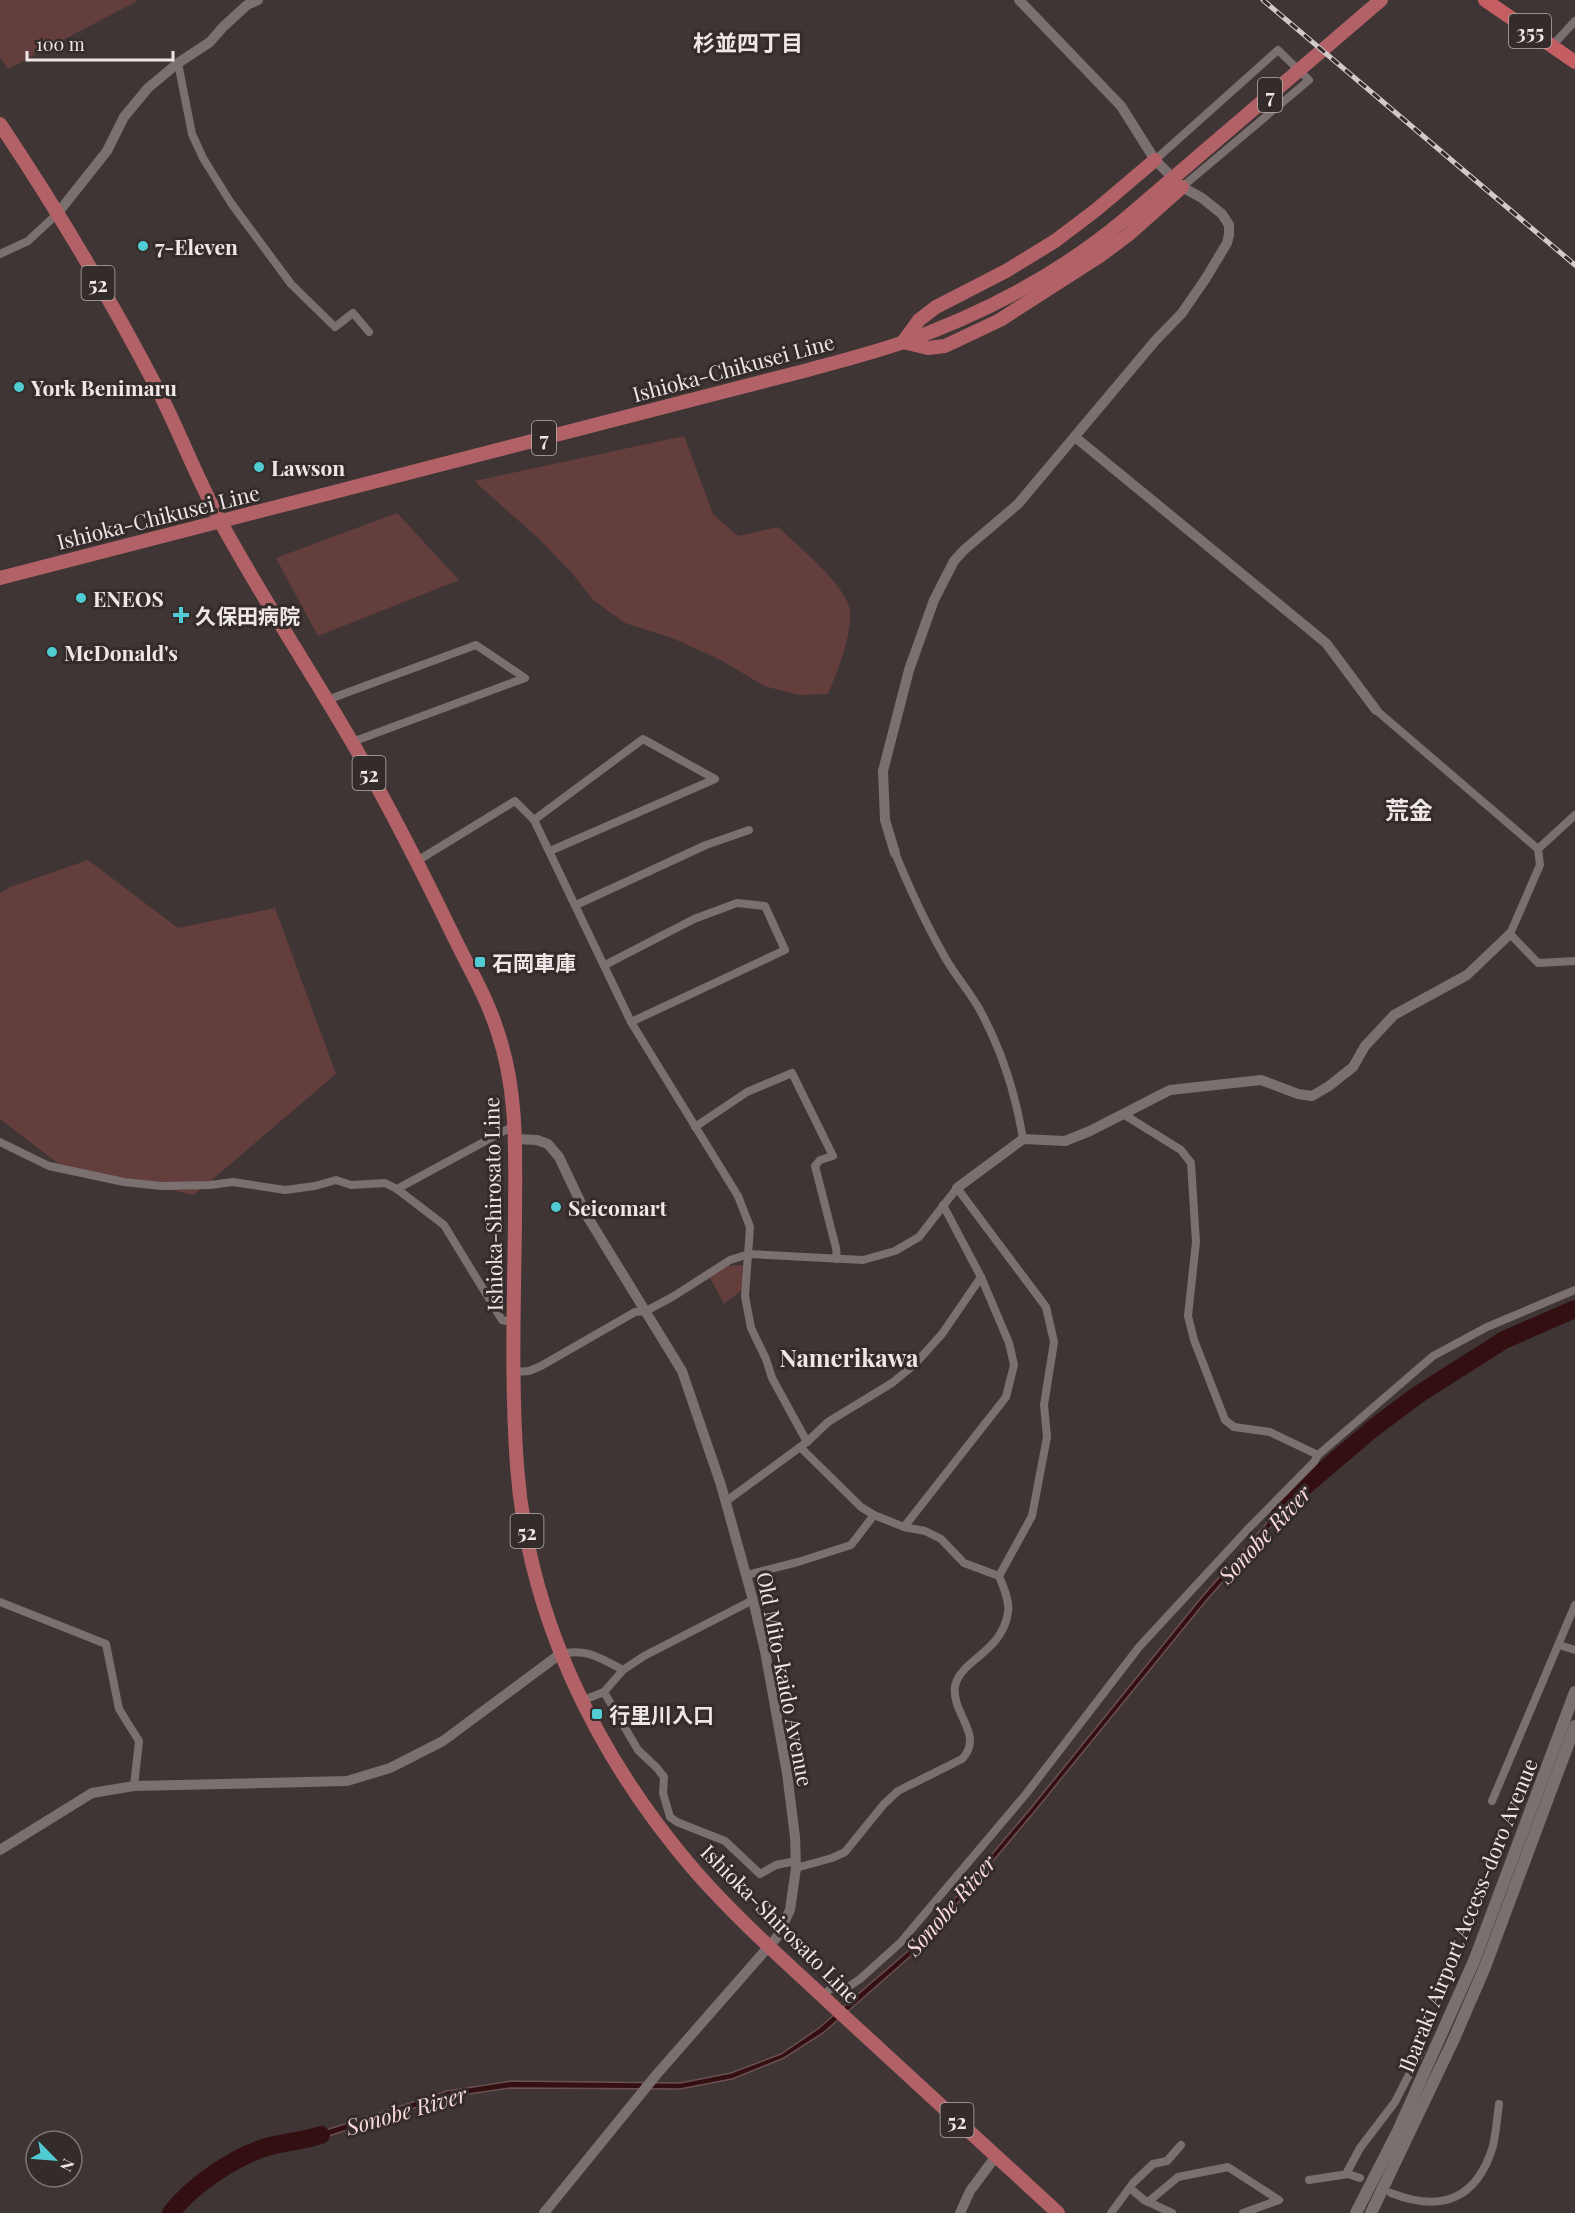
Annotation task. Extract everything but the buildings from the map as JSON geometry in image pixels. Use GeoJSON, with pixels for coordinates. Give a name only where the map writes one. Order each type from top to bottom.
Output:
{"type":"FeatureCollection","features":[{"type":"Feature","properties":{"kind":"highway","name":"355"},"geometry":{"type":"LineString","coordinates":[[1485,0],[1575,62]]}},
{"type":"Feature","properties":{"kind":"main road","name":"Ishioka-Chikusei Line"},"geometry":{"type":"LineString","coordinates":[[0,578],[804,371],[903,342],[980,310],[1054,271],[1106,235],[1381,0]]}},
{"type":"Feature","properties":{"kind":"main road","name":"Ishioka-Shirosato Line"},"geometry":{"type":"LineString","coordinates":[[0,124],[57,214],[137,352],[164,402],[220,522],[294,649],[352,742],[417,861],[494,1018],[509,1073],[515,1132],[513,1372],[516,1446],[522,1505],[538,1585],[560,1654],[581,1701],[623,1776],[655,1821],[695,1870],[770,1947],[1058,2213]]}},
{"type":"Feature","properties":{"kind":"main road"},"geometry":{"type":"LineString","coordinates":[[1155,160],[1055,241],[1006,271],[936,307],[919,320],[903,342],[928,348],[945,346],[1000,320],[1101,255],[1128,235],[1182,187]]}},
{"type":"Feature","properties":{"kind":"main road","name":"Ibaraki Airport Access-doro Avenue"},"geometry":{"type":"LineString","coordinates":[[1356,2213],[1398,2131],[1474,1961],[1575,1692]]}},
{"type":"Feature","properties":{"kind":"main road","name":"Ibaraki Airport Access-doro Avenue"},"geometry":{"type":"LineString","coordinates":[[1371,2213],[1419,2115],[1485,1967],[1575,1726]]}},
{"type":"Feature","properties":{"kind":"street"},"geometry":{"type":"LineString","coordinates":[[0,254],[28,241],[57,214],[107,151],[124,117],[148,88],[178,63],[210,42],[246,2],[258,0]]}},
{"type":"Feature","properties":{"kind":"street"},"geometry":{"type":"LineString","coordinates":[[1019,0],[1121,106],[1155,160],[1182,187],[1202,198],[1222,214],[1229,225],[1227,243],[1182,313],[1155,341],[1018,504],[954,561],[934,600],[909,670],[883,771],[885,820],[895,853],[910,889],[943,954],[981,1012],[999,1051],[1019,1115],[1023,1139]]}},
{"type":"Feature","properties":{"kind":"street"},"geometry":{"type":"LineString","coordinates":[[1552,46],[1575,21]]}},
{"type":"Feature","properties":{"kind":"street"},"geometry":{"type":"LineString","coordinates":[[1155,160],[1278,50],[1309,80],[1182,187]]}},
{"type":"Feature","properties":{"kind":"street"},"geometry":{"type":"LineString","coordinates":[[178,63],[192,134],[203,158],[231,203],[291,284],[334,327],[352,313],[369,332]]}},
{"type":"Feature","properties":{"kind":"street"},"geometry":{"type":"LineString","coordinates":[[513,1372],[529,1371],[541,1366],[635,1312],[646,1311],[674,1296],[730,1260],[749,1254],[863,1260],[895,1251],[919,1237],[957,1188],[1023,1139],[1065,1141],[1170,1090],[1261,1080],[1298,1094],[1312,1096],[1353,1067],[1365,1046],[1394,1015],[1467,975],[1510,934],[1540,866],[1538,849],[1376,710],[1326,643],[1075,436]]}},
{"type":"Feature","properties":{"kind":"street"},"geometry":{"type":"LineString","coordinates":[[327,700],[476,645],[525,678],[352,742]]}},
{"type":"Feature","properties":{"kind":"street"},"geometry":{"type":"LineString","coordinates":[[534,820],[643,739],[715,779],[550,851]]}},
{"type":"Feature","properties":{"kind":"street"},"geometry":{"type":"LineString","coordinates":[[417,861],[515,801],[534,820],[631,1022],[739,1200],[750,1227],[745,1296],[751,1328],[803,1444],[861,1507],[904,1527],[926,1531],[941,1539],[964,1563],[999,1576]]}},
{"type":"Feature","properties":{"kind":"street"},"geometry":{"type":"LineString","coordinates":[[1538,849],[1575,815]]}},
{"type":"Feature","properties":{"kind":"street"},"geometry":{"type":"LineString","coordinates":[[576,904],[706,845],[749,830]]}},
{"type":"Feature","properties":{"kind":"street"},"geometry":{"type":"LineString","coordinates":[[604,965],[694,919],[737,903],[765,906],[785,950],[631,1022]]}},
{"type":"Feature","properties":{"kind":"street"},"geometry":{"type":"LineString","coordinates":[[1510,934],[1538,963],[1575,960]]}},
{"type":"Feature","properties":{"kind":"street"},"geometry":{"type":"LineString","coordinates":[[695,1127],[747,1092],[792,1073],[832,1156],[820,1160],[815,1166],[837,1248],[837,1259]]}},
{"type":"Feature","properties":{"kind":"street"},"geometry":{"type":"LineString","coordinates":[[1123,1114],[1181,1150],[1191,1163],[1197,1242],[1188,1316],[1194,1340],[1225,1420],[1234,1427],[1270,1432],[1318,1455]]}},
{"type":"Feature","properties":{"kind":"street"},"geometry":{"type":"LineString","coordinates":[[397,1189],[515,1132]]}},
{"type":"Feature","properties":{"kind":"street","name":"Old Mito-kaido Avenue"},"geometry":{"type":"LineString","coordinates":[[515,1132],[548,1144],[559,1157],[587,1216],[682,1371],[747,1575],[765,1651],[787,1773],[796,1864],[790,1910],[783,1928],[770,1947],[657,2074],[544,2213]]}},
{"type":"Feature","properties":{"kind":"street"},"geometry":{"type":"LineString","coordinates":[[0,1142],[50,1166],[124,1182],[161,1186],[232,1182],[285,1190],[315,1186],[336,1180],[351,1185],[385,1183],[397,1189],[444,1225],[502,1320],[514,1323]]}},
{"type":"Feature","properties":{"kind":"street"},"geometry":{"type":"LineString","coordinates":[[604,1692],[638,1750],[664,1777],[663,1793],[670,1817],[725,1841],[760,1875],[776,1865],[832,1858],[845,1852],[884,1804],[898,1791],[962,1759],[969,1752],[971,1739],[956,1704],[955,1686],[962,1671],[997,1641],[1009,1611],[999,1576],[1032,1516],[1047,1437],[1044,1405],[1054,1342],[1046,1307],[957,1188]]}},
{"type":"Feature","properties":{"kind":"street"},"geometry":{"type":"LineString","coordinates":[[904,1527],[1006,1397],[1013,1375],[1014,1365],[1009,1343],[981,1277],[943,1205]]}},
{"type":"Feature","properties":{"kind":"street"},"geometry":{"type":"LineString","coordinates":[[725,1502],[803,1444],[828,1422],[892,1383],[914,1365],[942,1334],[981,1277]]}},
{"type":"Feature","properties":{"kind":"street"},"geometry":{"type":"LineString","coordinates":[[827,2000],[830,1989],[848,1987],[900,1943],[1026,1794],[1139,1647],[1248,1529],[1314,1462],[1318,1455],[1433,1356],[1487,1327],[1575,1290]]}},
{"type":"Feature","properties":{"kind":"street"},"geometry":{"type":"LineString","coordinates":[[747,1575],[851,1545],[874,1515]]}},
{"type":"Feature","properties":{"kind":"street"},"geometry":{"type":"LineString","coordinates":[[581,1701],[604,1692],[623,1670],[644,1656],[753,1600]]}},
{"type":"Feature","properties":{"kind":"street"},"geometry":{"type":"LineString","coordinates":[[0,1602],[106,1644],[119,1709],[139,1741],[134,1786]]}},
{"type":"Feature","properties":{"kind":"street"},"geometry":{"type":"LineString","coordinates":[[1492,1801],[1575,1605]]}},
{"type":"Feature","properties":{"kind":"street"},"geometry":{"type":"LineString","coordinates":[[1559,1644],[1575,1650]]}},
{"type":"Feature","properties":{"kind":"street"},"geometry":{"type":"LineString","coordinates":[[0,1850],[92,1793],[134,1786],[347,1781],[390,1768],[443,1741],[560,1654],[572,1651],[586,1652],[623,1670]]}},
{"type":"Feature","properties":{"kind":"street"},"geometry":{"type":"LineString","coordinates":[[1346,2174],[1360,2148],[1395,2102],[1421,2051]]}},
{"type":"Feature","properties":{"kind":"street"},"geometry":{"type":"LineString","coordinates":[[1391,2193],[1404,2200],[1427,2207],[1452,2204],[1477,2183],[1493,2146],[1499,2104]]}},
{"type":"Feature","properties":{"kind":"street"},"geometry":{"type":"LineString","coordinates":[[1111,2213],[1130,2188],[1153,2164],[1167,2161],[1180,2145]]}},
{"type":"Feature","properties":{"kind":"street"},"geometry":{"type":"LineString","coordinates":[[960,2213],[970,2191],[996,2156]]}},
{"type":"Feature","properties":{"kind":"street"},"geometry":{"type":"LineString","coordinates":[[1148,2202],[1178,2177],[1228,2167],[1279,2200],[1243,2213]]}},
{"type":"Feature","properties":{"kind":"street"},"geometry":{"type":"LineString","coordinates":[[1309,2180],[1346,2174],[1360,2178]]}},
{"type":"Feature","properties":{"kind":"street"},"geometry":{"type":"LineString","coordinates":[[1130,2188],[1148,2202],[1172,2213]]}},
{"type":"Feature","properties":{"kind":"shaded area"},"geometry":{"type":"Polygon","coordinates":[[[0,0],[137,1],[8,69],[0,57],[0,0]]]}},
{"type":"Feature","properties":{"kind":"shaded area"},"geometry":{"type":"Polygon","coordinates":[[[684,436],[713,514],[738,536],[778,527],[820,566],[847,600],[850,619],[847,641],[828,694],[798,695],[764,686],[721,660],[672,638],[625,623],[593,600],[571,572],[538,538],[474,481],[684,436]]]}},
{"type":"Feature","properties":{"kind":"shaded area"},"geometry":{"type":"Polygon","coordinates":[[[397,513],[459,580],[318,636],[276,558],[397,513]]]}},
{"type":"Feature","properties":{"kind":"shaded area"},"geometry":{"type":"Polygon","coordinates":[[[88,860],[178,928],[275,908],[336,1074],[194,1195],[60,1165],[0,1119],[0,893],[10,887],[88,860]]]}},
{"type":"Feature","properties":{"kind":"shaded area"},"geometry":{"type":"Polygon","coordinates":[[[744,1265],[743,1289],[724,1304],[709,1276],[728,1266],[744,1265]]]}},
{"type":"Feature","properties":{"kind":"water"},"geometry":{"type":"Polygon","coordinates":[[[1294,1492],[1298,1496],[1205,1602],[920,1948],[823,2033],[784,2058],[732,2079],[680,2089],[510,2088],[448,2097],[301,2145],[298,2139],[447,2091],[511,2081],[680,2083],[731,2073],[781,2054],[819,2028],[916,1944],[1031,1808],[1201,1598],[1294,1492]]]}},
{"type":"Feature","properties":{"kind":"waterway","name":"Sonobe River"},"geometry":{"type":"LineString","coordinates":[[1280,1513],[1296,1494],[1372,1429],[1419,1394],[1504,1340],[1575,1309]]}},
{"type":"Feature","properties":{"kind":"waterway","name":"Sonobe River"},"geometry":{"type":"LineString","coordinates":[[171,2213],[201,2183],[241,2157],[267,2147],[321,2135]]}},
{"type":"Feature","properties":{"kind":"railway"},"geometry":{"type":"LineString","coordinates":[[1263,0],[1575,265]]}},
{"type":"Feature","properties":{"kind":"place","name":"7-Eleven"},"geometry":{"type":"Point","coordinates":[143,246]}},
{"type":"Feature","properties":{"kind":"place","name":"York Benimaru"},"geometry":{"type":"Point","coordinates":[19,387]}},
{"type":"Feature","properties":{"kind":"place","name":"Lawson"},"geometry":{"type":"Point","coordinates":[259,467]}},
{"type":"Feature","properties":{"kind":"place","name":"ENEOS"},"geometry":{"type":"Point","coordinates":[81,598]}},
{"type":"Feature","properties":{"kind":"place","name":"久保田病院"},"geometry":{"type":"Point","coordinates":[181,615]}},
{"type":"Feature","properties":{"kind":"place","name":"McDonald's"},"geometry":{"type":"Point","coordinates":[52,652]}},
{"type":"Feature","properties":{"kind":"place","name":"石岡車庫"},"geometry":{"type":"Point","coordinates":[480,962]}},
{"type":"Feature","properties":{"kind":"place","name":"Seicomart"},"geometry":{"type":"Point","coordinates":[556,1207]}},
{"type":"Feature","properties":{"kind":"place","name":"行里川入口"},"geometry":{"type":"Point","coordinates":[597,1714]}},
{"type":"Feature","properties":{"kind":"district","name":"杉並四丁目"},"geometry":{"type":"Point","coordinates":[748,42]}},
{"type":"Feature","properties":{"kind":"district","name":"荒金"},"geometry":{"type":"Point","coordinates":[1409,809]}},
{"type":"Feature","properties":{"kind":"district","name":"Namerikawa"},"geometry":{"type":"Point","coordinates":[849,1357]}}]}
